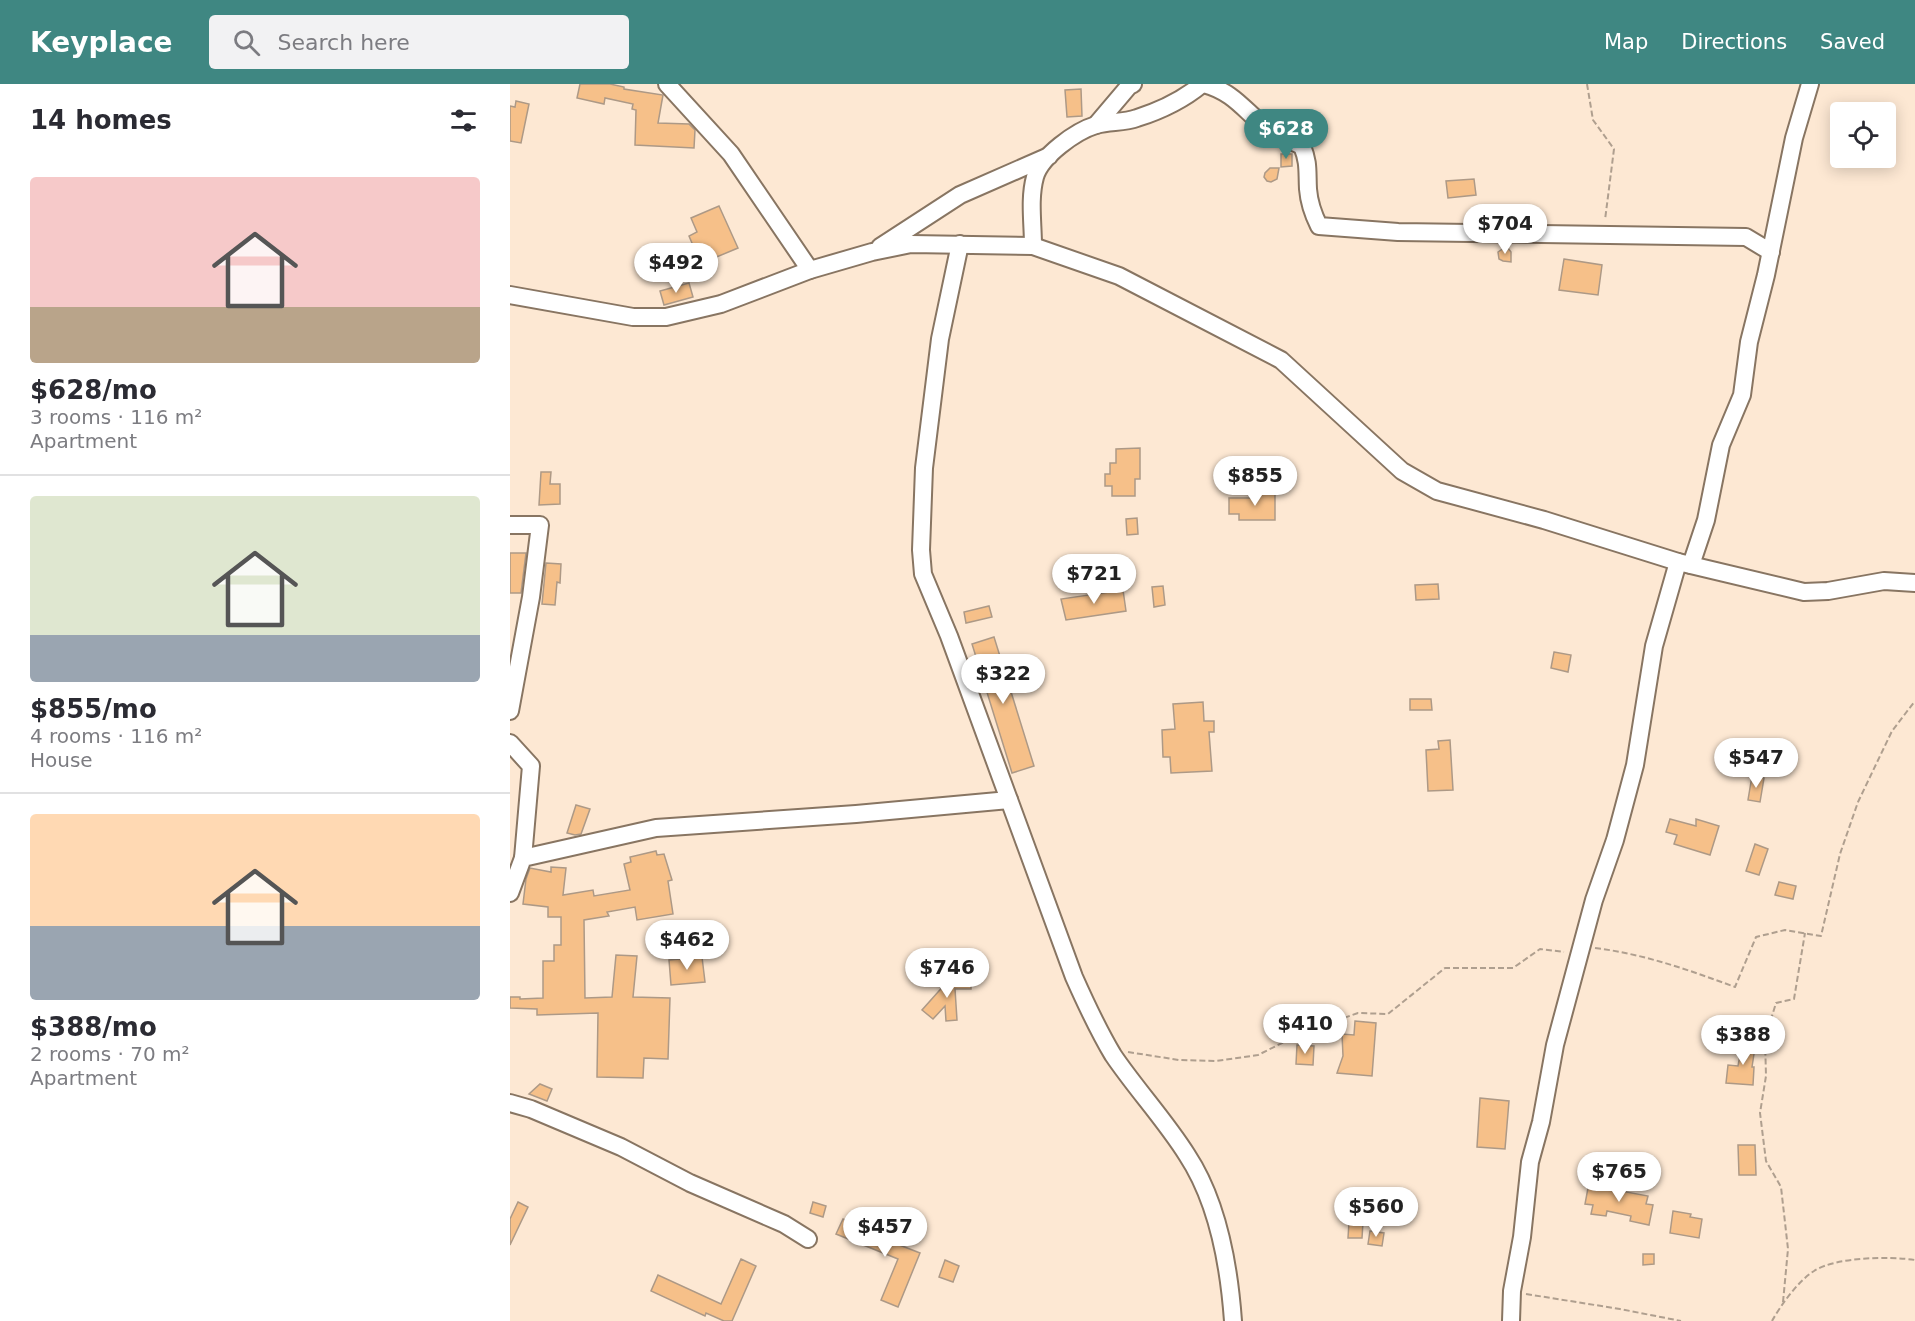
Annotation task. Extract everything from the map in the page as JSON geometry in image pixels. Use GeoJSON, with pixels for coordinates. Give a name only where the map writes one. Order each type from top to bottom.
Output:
{"type":"FeatureCollection","features":[{"type":"Feature","properties":{"kind":"street"},"geometry":{"type":"LineString","coordinates":[[667,84],[731,154],[810,270]]}},
{"type":"Feature","properties":{"kind":"street"},"geometry":{"type":"LineString","coordinates":[[1096,125],[1128,86],[1133,84]]}},
{"type":"Feature","properties":{"kind":"street"},"geometry":{"type":"LineString","coordinates":[[872,252],[960,195],[1048,156],[1072,136],[1096,125],[1136,119],[1168,105],[1203,84],[1221,88],[1273,132],[1302,146],[1308,162],[1308,190],[1312,212],[1319,226],[1398,232],[1746,237],[1771,252]]}},
{"type":"Feature","properties":{"kind":"street"},"geometry":{"type":"LineString","coordinates":[[1511,1321],[1512,1291],[1522,1237],[1530,1162],[1541,1122],[1555,1044],[1580,950],[1635,765],[1654,646],[1684,564],[1706,520],[1721,445],[1742,395],[1749,342],[1771,252],[1794,138],[1810,84]]}},
{"type":"Feature","properties":{"kind":"street"},"geometry":{"type":"LineString","coordinates":[[1033,246],[1032,199],[1036,175],[1048,156]]}},
{"type":"Feature","properties":{"kind":"street"},"geometry":{"type":"LineString","coordinates":[[510,295],[633,317],[666,317],[721,304],[810,270],[872,252],[911,244],[1033,246],[1119,276],[1281,360],[1402,471],[1437,491],[1544,520],[1684,564],[1804,592],[1828,591],[1884,581],[1915,583]]}},
{"type":"Feature","properties":{"kind":"street"},"geometry":{"type":"LineString","coordinates":[[960,244],[940,339],[924,468],[921,550],[923,574],[1074,977],[1110,1050],[1187,1155],[1211,1206],[1230,1284],[1233,1321]]}},
{"type":"Feature","properties":{"kind":"street"},"geometry":{"type":"LineString","coordinates":[[510,525],[540,525],[531,597],[510,711]]}},
{"type":"Feature","properties":{"kind":"street"},"geometry":{"type":"LineString","coordinates":[[510,743],[531,766],[523,858],[510,893]]}},
{"type":"Feature","properties":{"kind":"street"},"geometry":{"type":"LineString","coordinates":[[523,858],[656,828],[856,814],[1009,800]]}},
{"type":"Feature","properties":{"kind":"street"},"geometry":{"type":"LineString","coordinates":[[510,1103],[531,1109],[621,1147],[690,1183],[784,1224],[808,1239]]}},
{"type":"Feature","properties":{"kind":"path"},"geometry":{"type":"LineString","coordinates":[[1587,84],[1593,120],[1614,149],[1605,222],[1595,236]]}},
{"type":"Feature","properties":{"kind":"path"},"geometry":{"type":"LineString","coordinates":[[1110,1050],[1179,1060],[1216,1061],[1258,1055],[1304,1032],[1344,1017],[1358,1013],[1388,1014],[1445,968],[1514,968],[1540,949],[1622,951],[1675,964],[1735,987],[1756,937],[1785,930],[1821,936],[1840,855],[1858,802],[1892,731],[1915,701]]}},
{"type":"Feature","properties":{"kind":"path"},"geometry":{"type":"LineString","coordinates":[[1783,1302],[1788,1249],[1782,1187],[1766,1161],[1760,1113],[1766,1076],[1765,1040],[1776,1003],[1794,999],[1804,933]]}},
{"type":"Feature","properties":{"kind":"path"},"geometry":{"type":"LineString","coordinates":[[1772,1321],[1783,1302],[1814,1270],[1850,1259],[1903,1258],[1915,1260]]}},
{"type":"Feature","properties":{"kind":"path"},"geometry":{"type":"LineString","coordinates":[[1512,1291],[1681,1321]]}},
{"type":"Feature","properties":{"kind":"building"},"geometry":{"type":"Polygon","coordinates":[[[580,84],[610,84],[624,87],[624,89],[663,95],[658,123],[689,124],[695,130],[694,148],[635,145],[636,110],[632,109],[633,104],[605,98],[604,104],[577,98],[580,84]]]}},
{"type":"Feature","properties":{"kind":"building"},"geometry":{"type":"Polygon","coordinates":[[[1081,89],[1082,116],[1067,117],[1065,90],[1081,89]]]}},
{"type":"Feature","properties":{"kind":"building"},"geometry":{"type":"Polygon","coordinates":[[[516,101],[529,104],[521,143],[510,141],[510,106],[515,107],[516,101]]]}},
{"type":"Feature","properties":{"kind":"building"},"geometry":{"type":"Polygon","coordinates":[[[1281,154],[1292,154],[1292,166],[1281,167],[1281,154]]]}},
{"type":"Feature","properties":{"kind":"building"},"geometry":{"type":"Polygon","coordinates":[[[1270,168],[1279,168],[1277,179],[1271,182],[1264,177],[1270,168]]]}},
{"type":"Feature","properties":{"kind":"building"},"geometry":{"type":"Polygon","coordinates":[[[1474,179],[1476,195],[1448,198],[1446,181],[1474,179]]]}},
{"type":"Feature","properties":{"kind":"building"},"geometry":{"type":"Polygon","coordinates":[[[719,206],[738,248],[707,261],[701,247],[695,250],[689,236],[697,232],[691,218],[719,206]]]}},
{"type":"Feature","properties":{"kind":"building"},"geometry":{"type":"Polygon","coordinates":[[[1508,248],[1511,252],[1511,262],[1499,259],[1498,252],[1508,248]]]}},
{"type":"Feature","properties":{"kind":"building"},"geometry":{"type":"Polygon","coordinates":[[[1564,259],[1602,265],[1598,295],[1559,290],[1564,259]]]}},
{"type":"Feature","properties":{"kind":"building"},"geometry":{"type":"Polygon","coordinates":[[[689,283],[693,297],[664,305],[660,291],[689,283]]]}},
{"type":"Feature","properties":{"kind":"building"},"geometry":{"type":"Polygon","coordinates":[[[1140,448],[1140,479],[1135,479],[1135,496],[1112,496],[1112,486],[1105,486],[1105,474],[1110,474],[1110,463],[1116,463],[1116,449],[1140,448]]]}},
{"type":"Feature","properties":{"kind":"building"},"geometry":{"type":"Polygon","coordinates":[[[541,472],[551,472],[550,484],[560,484],[560,504],[539,505],[541,472]]]}},
{"type":"Feature","properties":{"kind":"building"},"geometry":{"type":"Polygon","coordinates":[[[1257,490],[1275,490],[1275,520],[1239,520],[1239,514],[1229,514],[1229,498],[1257,498],[1257,490]]]}},
{"type":"Feature","properties":{"kind":"building"},"geometry":{"type":"Polygon","coordinates":[[[1137,518],[1138,534],[1127,535],[1126,519],[1137,518]]]}},
{"type":"Feature","properties":{"kind":"building"},"geometry":{"type":"Polygon","coordinates":[[[510,553],[526,553],[521,593],[510,593],[510,553]]]}},
{"type":"Feature","properties":{"kind":"building"},"geometry":{"type":"Polygon","coordinates":[[[546,563],[561,564],[555,605],[542,604],[546,563]]]}},
{"type":"Feature","properties":{"kind":"building"},"geometry":{"type":"Polygon","coordinates":[[[1438,584],[1439,599],[1416,600],[1415,585],[1438,584]]]}},
{"type":"Feature","properties":{"kind":"building"},"geometry":{"type":"Polygon","coordinates":[[[1163,586],[1165,605],[1154,607],[1152,587],[1163,586]]]}},
{"type":"Feature","properties":{"kind":"building"},"geometry":{"type":"Polygon","coordinates":[[[1123,590],[1126,611],[1066,620],[1061,599],[1123,590]]]}},
{"type":"Feature","properties":{"kind":"building"},"geometry":{"type":"Polygon","coordinates":[[[989,606],[992,617],[966,623],[964,612],[989,606]]]}},
{"type":"Feature","properties":{"kind":"building"},"geometry":{"type":"Polygon","coordinates":[[[994,637],[1034,766],[1012,773],[972,644],[994,637]]]}},
{"type":"Feature","properties":{"kind":"building"},"geometry":{"type":"Polygon","coordinates":[[[1554,652],[1571,655],[1568,672],[1551,668],[1554,652]]]}},
{"type":"Feature","properties":{"kind":"building"},"geometry":{"type":"Polygon","coordinates":[[[1410,699],[1431,699],[1432,710],[1410,710],[1410,699]]]}},
{"type":"Feature","properties":{"kind":"building"},"geometry":{"type":"Polygon","coordinates":[[[1203,702],[1204,721],[1214,721],[1214,732],[1209,732],[1212,771],[1171,773],[1170,757],[1163,757],[1162,730],[1175,729],[1173,704],[1203,702]]]}},
{"type":"Feature","properties":{"kind":"building"},"geometry":{"type":"Polygon","coordinates":[[[1450,740],[1453,790],[1428,791],[1426,750],[1439,749],[1438,741],[1450,740]]]}},
{"type":"Feature","properties":{"kind":"building"},"geometry":{"type":"Polygon","coordinates":[[[1752,776],[1764,778],[1760,802],[1748,800],[1752,776]]]}},
{"type":"Feature","properties":{"kind":"building"},"geometry":{"type":"Polygon","coordinates":[[[576,805],[590,809],[581,834],[575,835],[567,833],[576,805]]]}},
{"type":"Feature","properties":{"kind":"building"},"geometry":{"type":"Polygon","coordinates":[[[1670,819],[1696,826],[1696,819],[1719,826],[1710,855],[1674,844],[1677,835],[1666,832],[1670,819]]]}},
{"type":"Feature","properties":{"kind":"building"},"geometry":{"type":"Polygon","coordinates":[[[1755,844],[1768,849],[1759,875],[1746,871],[1755,844]]]}},
{"type":"Feature","properties":{"kind":"building"},"geometry":{"type":"Polygon","coordinates":[[[656,851],[657,855],[664,854],[672,880],[668,881],[673,914],[637,920],[635,907],[607,912],[609,916],[584,920],[585,998],[612,997],[616,955],[637,956],[633,997],[670,998],[668,1059],[644,1058],[643,1078],[597,1077],[598,1013],[537,1015],[537,1009],[510,1008],[510,997],[543,998],[543,961],[554,961],[554,945],[561,945],[561,917],[548,917],[548,907],[523,904],[526,879],[530,868],[551,872],[551,867],[566,868],[563,895],[593,890],[594,896],[630,890],[624,864],[631,862],[630,857],[656,851]]]}},
{"type":"Feature","properties":{"kind":"building"},"geometry":{"type":"Polygon","coordinates":[[[1779,882],[1796,886],[1793,899],[1775,895],[1779,882]]]}},
{"type":"Feature","properties":{"kind":"building"},"geometry":{"type":"Polygon","coordinates":[[[702,957],[705,982],[671,985],[669,960],[702,957]]]}},
{"type":"Feature","properties":{"kind":"building"},"geometry":{"type":"Polygon","coordinates":[[[954,974],[955,979],[971,979],[971,989],[955,989],[957,1020],[946,1021],[945,1006],[933,1019],[922,1010],[954,974]]]}},
{"type":"Feature","properties":{"kind":"building"},"geometry":{"type":"Polygon","coordinates":[[[1355,1021],[1376,1023],[1372,1076],[1337,1073],[1343,1056],[1342,1034],[1354,1035],[1355,1021]]]}},
{"type":"Feature","properties":{"kind":"building"},"geometry":{"type":"Polygon","coordinates":[[[1743,1039],[1756,1041],[1752,1067],[1754,1067],[1753,1085],[1726,1083],[1728,1065],[1738,1066],[1743,1039]]]}},
{"type":"Feature","properties":{"kind":"building"},"geometry":{"type":"Polygon","coordinates":[[[1297,1045],[1314,1046],[1313,1065],[1296,1064],[1297,1045]]]}},
{"type":"Feature","properties":{"kind":"building"},"geometry":{"type":"Polygon","coordinates":[[[540,1084],[552,1089],[547,1101],[529,1094],[540,1084]]]}},
{"type":"Feature","properties":{"kind":"building"},"geometry":{"type":"Polygon","coordinates":[[[1480,1098],[1509,1101],[1505,1149],[1477,1147],[1480,1098]]]}},
{"type":"Feature","properties":{"kind":"building"},"geometry":{"type":"Polygon","coordinates":[[[1738,1145],[1755,1145],[1756,1175],[1739,1175],[1738,1145]]]}},
{"type":"Feature","properties":{"kind":"building"},"geometry":{"type":"Polygon","coordinates":[[[1598,1182],[1611,1184],[1610,1189],[1648,1196],[1646,1204],[1653,1205],[1649,1225],[1630,1221],[1631,1216],[1607,1211],[1606,1216],[1591,1214],[1593,1205],[1585,1204],[1588,1188],[1597,1190],[1598,1182]]]}},
{"type":"Feature","properties":{"kind":"building"},"geometry":{"type":"Polygon","coordinates":[[[518,1202],[528,1207],[510,1245],[510,1219],[518,1202]]]}},
{"type":"Feature","properties":{"kind":"building"},"geometry":{"type":"Polygon","coordinates":[[[813,1202],[826,1206],[823,1217],[810,1213],[813,1202]]]}},
{"type":"Feature","properties":{"kind":"building"},"geometry":{"type":"Polygon","coordinates":[[[1673,1211],[1691,1214],[1690,1217],[1702,1219],[1699,1238],[1670,1233],[1673,1211]]]}},
{"type":"Feature","properties":{"kind":"building"},"geometry":{"type":"Polygon","coordinates":[[[843,1219],[920,1253],[898,1307],[881,1300],[898,1259],[836,1234],[843,1219]]]}},
{"type":"Feature","properties":{"kind":"building"},"geometry":{"type":"Polygon","coordinates":[[[1349,1222],[1363,1222],[1362,1238],[1348,1238],[1349,1222]]]}},
{"type":"Feature","properties":{"kind":"building"},"geometry":{"type":"Polygon","coordinates":[[[1370,1231],[1384,1233],[1382,1246],[1368,1244],[1370,1231]]]}},
{"type":"Feature","properties":{"kind":"building"},"geometry":{"type":"Polygon","coordinates":[[[1643,1254],[1654,1254],[1654,1264],[1643,1265],[1643,1254]]]}},
{"type":"Feature","properties":{"kind":"building"},"geometry":{"type":"Polygon","coordinates":[[[741,1259],[756,1266],[732,1321],[724,1321],[706,1313],[705,1316],[651,1291],[658,1275],[721,1304],[741,1259]]]}},
{"type":"Feature","properties":{"kind":"building"},"geometry":{"type":"Polygon","coordinates":[[[945,1260],[959,1266],[953,1282],[939,1277],[945,1260]]]}}]}
